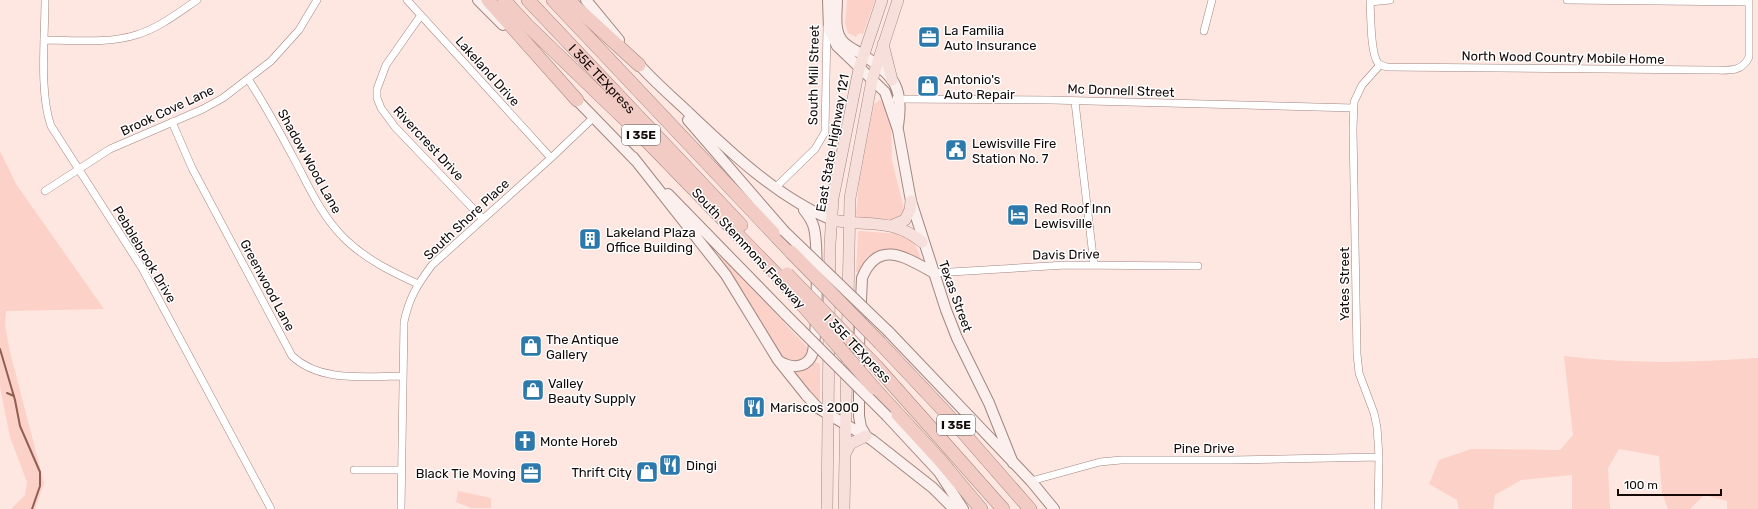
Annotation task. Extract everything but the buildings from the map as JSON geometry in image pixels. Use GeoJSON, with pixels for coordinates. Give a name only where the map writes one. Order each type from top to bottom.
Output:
{"type":"FeatureCollection","features":[{"type":"Feature","properties":{"kind":"highway"},"geometry":{"type":"LineString","coordinates":[[488,0],[578,100]]}},
{"type":"Feature","properties":{"kind":"highway","name":"South Stemmons Freeway"},"geometry":{"type":"LineString","coordinates":[[504,0],[527,25],[781,273],[874,388],[940,460],[981,509]]}},
{"type":"Feature","properties":{"kind":"highway"},"geometry":{"type":"LineString","coordinates":[[528,0],[628,110],[638,132]]}},
{"type":"Feature","properties":{"kind":"highway","name":"I 35E TEXpress"},"geometry":{"type":"LineString","coordinates":[[528,0],[781,273],[877,366],[1003,509]]}},
{"type":"Feature","properties":{"kind":"highway","name":"South Stemmons Freeway"},"geometry":{"type":"LineString","coordinates":[[553,0],[790,252],[880,343],[946,413],[1030,509]]}},
{"type":"Feature","properties":{"kind":"highway"},"geometry":{"type":"LineString","coordinates":[[568,0],[639,65]]}},
{"type":"Feature","properties":{"kind":"main road","name":"South Stemmons Freeway"},"geometry":{"type":"LineString","coordinates":[[478,0],[578,100],[786,315],[887,416],[939,472],[963,509]]}},
{"type":"Feature","properties":{"kind":"main road"},"geometry":{"type":"LineString","coordinates":[[586,0],[639,65],[728,149],[796,202],[811,211],[832,220],[849,223],[893,225],[910,232],[922,242]]}},
{"type":"Feature","properties":{"kind":"main road","name":"South Mill Street"},"geometry":{"type":"LineString","coordinates":[[828,0],[841,40],[877,66]]}},
{"type":"Feature","properties":{"kind":"main road","name":"South Mill Street"},"geometry":{"type":"LineString","coordinates":[[837,0],[829,29],[837,46],[872,80]]}},
{"type":"Feature","properties":{"kind":"main road","name":"East State Highway 121"},"geometry":{"type":"LineString","coordinates":[[827,509],[830,244],[833,198],[859,69],[882,0]]}},
{"type":"Feature","properties":{"kind":"main road","name":"East State Highway 121"},"geometry":{"type":"LineString","coordinates":[[844,509],[850,198],[872,80],[898,0]]}},
{"type":"Feature","properties":{"kind":"main road"},"geometry":{"type":"LineString","coordinates":[[883,44],[892,80]]}},
{"type":"Feature","properties":{"kind":"main road","name":"Texas Street"},"geometry":{"type":"LineString","coordinates":[[877,66],[896,84],[901,99],[898,130]]}},
{"type":"Feature","properties":{"kind":"main road","name":"Texas Street"},"geometry":{"type":"LineString","coordinates":[[872,80],[885,92],[898,130],[911,201],[922,242],[957,338],[989,403],[1013,463]]}},
{"type":"Feature","properties":{"kind":"main road"},"geometry":{"type":"LineString","coordinates":[[662,87],[713,150],[784,231],[888,331],[1013,463],[1032,481],[1054,509]]}},
{"type":"Feature","properties":{"kind":"main road","name":"South Stemmons Freeway"},"geometry":{"type":"LineString","coordinates":[[633,157],[726,275],[778,360],[806,395],[818,408],[866,436],[933,488],[954,509]]}},
{"type":"Feature","properties":{"kind":"main road"},"geometry":{"type":"LineString","coordinates":[[893,225],[905,220],[911,201]]}},
{"type":"Feature","properties":{"kind":"main road"},"geometry":{"type":"LineString","coordinates":[[778,360],[787,366],[798,366],[808,362],[814,350],[816,300],[815,230],[812,219],[796,202]]}},
{"type":"Feature","properties":{"kind":"main road"},"geometry":{"type":"LineString","coordinates":[[844,454],[850,444],[866,436],[861,427],[859,416],[861,293],[862,278],[866,268],[876,257],[891,254],[910,260],[934,273]]}},
{"type":"Feature","properties":{"kind":"main road"},"geometry":{"type":"LineString","coordinates":[[828,491],[836,495],[839,509]]}},
{"type":"Feature","properties":{"kind":"street","name":"Pebblebrook Drive"},"geometry":{"type":"LineString","coordinates":[[45,0],[45,97],[51,126],[142,268],[271,509]]}},
{"type":"Feature","properties":{"kind":"street"},"geometry":{"type":"LineString","coordinates":[[45,40],[107,41],[125,38],[149,30],[170,19],[197,0]]}},
{"type":"Feature","properties":{"kind":"street","name":"Brook Cove Lane"},"geometry":{"type":"LineString","coordinates":[[45,191],[110,149],[202,109],[223,98],[271,61],[299,30],[317,0]]}},
{"type":"Feature","properties":{"kind":"street","name":"Lakeland Drive"},"geometry":{"type":"LineString","coordinates":[[406,0],[551,158]]}},
{"type":"Feature","properties":{"kind":"street"},"geometry":{"type":"LineString","coordinates":[[1204,31],[1212,0]]}},
{"type":"Feature","properties":{"kind":"street"},"geometry":{"type":"LineString","coordinates":[[1380,65],[1374,51],[1370,1],[1390,0]]}},
{"type":"Feature","properties":{"kind":"street","name":"North Wood Country Mobile Home"},"geometry":{"type":"LineString","coordinates":[[1380,65],[1387,67],[1444,68],[1733,70],[1739,69],[1746,63],[1749,57],[1749,1],[1567,0]]}},
{"type":"Feature","properties":{"kind":"street","name":"Rivercrest Drive"},"geometry":{"type":"LineString","coordinates":[[421,15],[386,65],[377,89],[377,98],[381,108],[395,127],[483,219]]}},
{"type":"Feature","properties":{"kind":"street","name":"South Mill Street"},"geometry":{"type":"LineString","coordinates":[[776,187],[815,149],[825,132],[833,17]]}},
{"type":"Feature","properties":{"kind":"street","name":"Yates Street"},"geometry":{"type":"LineString","coordinates":[[1378,509],[1379,457],[1374,413],[1359,373],[1357,354],[1354,102],[1362,85],[1380,65]]}},
{"type":"Feature","properties":{"kind":"street","name":"Shadow Wood Lane"},"geometry":{"type":"LineString","coordinates":[[248,79],[264,104],[317,203],[334,228],[346,241],[367,258],[418,284]]}},
{"type":"Feature","properties":{"kind":"street","name":"Mc Donnell Street"},"geometry":{"type":"LineString","coordinates":[[887,98],[1354,108]]}},
{"type":"Feature","properties":{"kind":"street"},"geometry":{"type":"LineString","coordinates":[[1075,102],[1094,265]]}},
{"type":"Feature","properties":{"kind":"street","name":"South Shore Place"},"geometry":{"type":"LineString","coordinates":[[401,509],[404,322],[408,304],[418,284],[432,265],[551,158],[594,117]]}},
{"type":"Feature","properties":{"kind":"street","name":"Greenwood Lane"},"geometry":{"type":"LineString","coordinates":[[172,122],[192,168],[292,356],[311,370],[327,374],[403,376]]}},
{"type":"Feature","properties":{"kind":"street","name":"Davis Drive"},"geometry":{"type":"LineString","coordinates":[[934,273],[1009,268],[1094,265],[1198,266]]}},
{"type":"Feature","properties":{"kind":"street","name":"Pine Drive"},"geometry":{"type":"LineString","coordinates":[[1032,481],[1100,462],[1121,460],[1232,460],[1379,457]]}},
{"type":"Feature","properties":{"kind":"street"},"geometry":{"type":"LineString","coordinates":[[354,470],[401,470]]}},
{"type":"Feature","properties":{"kind":"shaded area"},"geometry":{"type":"Polygon","coordinates":[[[847,0],[875,0],[863,34],[859,33],[856,37],[848,33],[845,23],[847,0]]]}},
{"type":"Feature","properties":{"kind":"shaded area"},"geometry":{"type":"Polygon","coordinates":[[[880,100],[884,102],[891,120],[892,161],[905,213],[892,223],[859,218],[856,214],[859,183],[874,104],[880,100]]]}},
{"type":"Feature","properties":{"kind":"shaded area"},"geometry":{"type":"Polygon","coordinates":[[[0,151],[16,184],[104,309],[6,311],[5,325],[10,352],[44,483],[35,509],[11,509],[25,495],[27,482],[10,437],[0,387],[0,151]]]}},
{"type":"Feature","properties":{"kind":"shaded area"},"geometry":{"type":"Polygon","coordinates":[[[858,231],[902,234],[914,241],[923,264],[882,251],[867,257],[858,272],[856,272],[858,231]]]}},
{"type":"Feature","properties":{"kind":"shaded area"},"geometry":{"type":"Polygon","coordinates":[[[718,255],[724,259],[809,349],[803,359],[798,362],[787,363],[718,255]]]}},
{"type":"Feature","properties":{"kind":"shaded area"},"geometry":{"type":"Polygon","coordinates":[[[1564,356],[1588,359],[1661,362],[1758,358],[1758,509],[1727,509],[1727,501],[1704,495],[1690,509],[1668,509],[1662,493],[1659,456],[1619,449],[1608,468],[1610,509],[1572,509],[1572,475],[1521,480],[1495,495],[1493,509],[1459,509],[1457,500],[1429,484],[1439,460],[1471,449],[1560,450],[1573,435],[1564,356]]]}},
{"type":"Feature","properties":{"kind":"shaded area"},"geometry":{"type":"Polygon","coordinates":[[[814,361],[820,364],[820,402],[802,384],[795,372],[810,366],[814,361]]]}},
{"type":"Feature","properties":{"kind":"shaded area"},"geometry":{"type":"Polygon","coordinates":[[[458,491],[491,498],[491,508],[471,508],[456,502],[458,491]]]}},
{"type":"Feature","properties":{"kind":"waterway"},"geometry":{"type":"LineString","coordinates":[[0,349],[15,400],[20,426],[40,472],[40,486],[32,509]]}},
{"type":"Feature","properties":{"kind":"waterway"},"geometry":{"type":"LineString","coordinates":[[7,393],[14,396]]}},
{"type":"Feature","properties":{"kind":"place","name":"La Familia Auto Insurance"},"geometry":{"type":"Point","coordinates":[929,37]}},
{"type":"Feature","properties":{"kind":"place","name":"Antonio's Auto Repair"},"geometry":{"type":"Point","coordinates":[928,86]}},
{"type":"Feature","properties":{"kind":"place","name":"Lewisville Fire Station No. 7"},"geometry":{"type":"Point","coordinates":[956,150]}},
{"type":"Feature","properties":{"kind":"place","name":"Red Roof Inn Lewisville"},"geometry":{"type":"Point","coordinates":[1018,215]}},
{"type":"Feature","properties":{"kind":"place","name":"Lakeland Plaza Office Building"},"geometry":{"type":"Point","coordinates":[590,239]}},
{"type":"Feature","properties":{"kind":"place","name":"The Antique Gallery"},"geometry":{"type":"Point","coordinates":[531,346]}},
{"type":"Feature","properties":{"kind":"place","name":"Valley Beauty Supply"},"geometry":{"type":"Point","coordinates":[533,390]}},
{"type":"Feature","properties":{"kind":"place","name":"Mariscos 2000"},"geometry":{"type":"Point","coordinates":[754,407]}},
{"type":"Feature","properties":{"kind":"place","name":"Monte Horeb"},"geometry":{"type":"Point","coordinates":[525,441]}},
{"type":"Feature","properties":{"kind":"place","name":"Dingi"},"geometry":{"type":"Point","coordinates":[670,465]}},
{"type":"Feature","properties":{"kind":"place","name":"Thrift City"},"geometry":{"type":"Point","coordinates":[647,472]}},
{"type":"Feature","properties":{"kind":"place","name":"Black Tie Moving"},"geometry":{"type":"Point","coordinates":[531,473]}}]}
